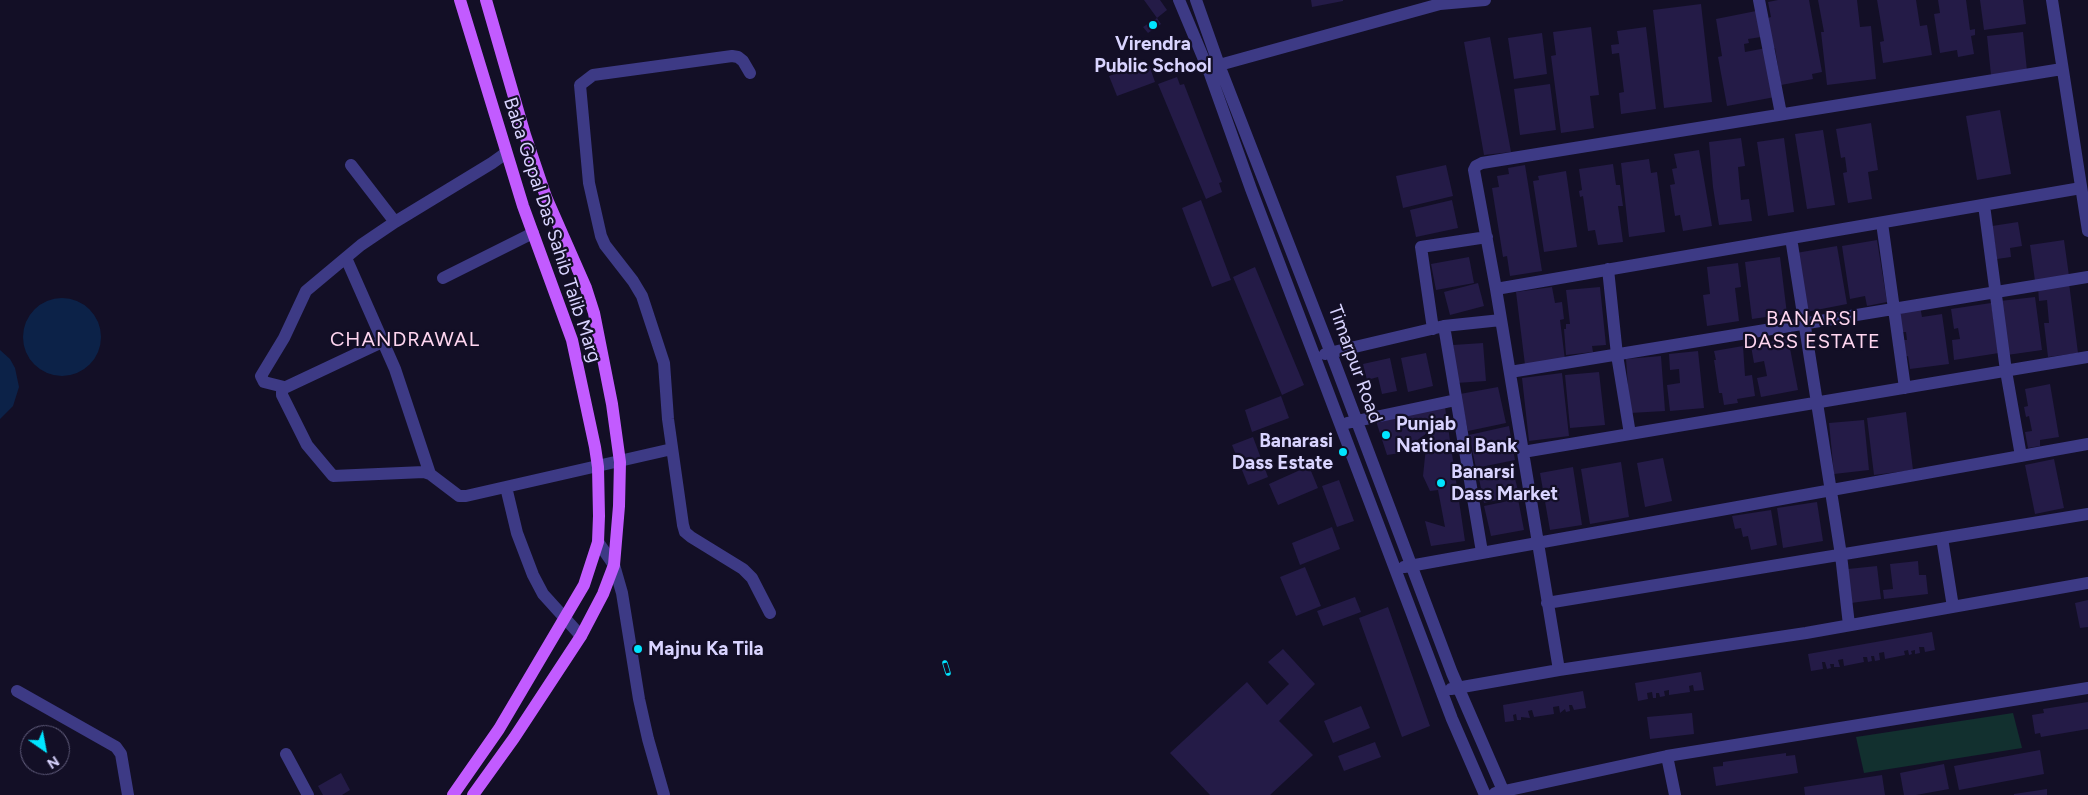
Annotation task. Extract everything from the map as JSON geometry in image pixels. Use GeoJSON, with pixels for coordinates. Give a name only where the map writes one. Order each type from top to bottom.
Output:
{"type":"FeatureCollection","features":[{"type":"Feature","properties":{"kind":"main road","name":"Baba Gopal Das Sahib Talib Marg"},"geometry":{"type":"LineString","coordinates":[[453,795],[499,729],[565,619],[584,585],[598,542],[598,467],[588,408],[572,340],[506,153],[460,0]]}},
{"type":"Feature","properties":{"kind":"main road","name":"Baba Gopal Das Sahib Talib Marg"},"geometry":{"type":"LineString","coordinates":[[473,795],[581,636],[603,594],[614,565],[619,506],[620,462],[612,404],[594,313],[586,288],[540,180],[522,127],[486,0]]}},
{"type":"Feature","properties":{"kind":"street","name":"Timarpur Road"},"geometry":{"type":"LineString","coordinates":[[1179,0],[1213,66],[1331,353],[1458,688],[1504,793]]}},
{"type":"Feature","properties":{"kind":"street","name":"Timarpur Road"},"geometry":{"type":"LineString","coordinates":[[1196,0],[1213,66],[1251,189],[1395,570],[1442,691],[1486,795]]}},
{"type":"Feature","properties":{"kind":"street"},"geometry":{"type":"LineString","coordinates":[[1213,66],[1440,2],[1486,0]]}},
{"type":"Feature","properties":{"kind":"street"},"geometry":{"type":"LineString","coordinates":[[1759,0],[1781,114]]}},
{"type":"Feature","properties":{"kind":"street"},"geometry":{"type":"LineString","coordinates":[[2052,0],[2088,231]]}},
{"type":"Feature","properties":{"kind":"street"},"geometry":{"type":"LineString","coordinates":[[750,73],[738,56],[732,56],[593,75],[580,85],[589,183],[601,236],[605,245],[633,280],[642,296],[664,363],[672,448],[685,532],[743,569],[752,578],[770,613]]}},
{"type":"Feature","properties":{"kind":"street"},"geometry":{"type":"LineString","coordinates":[[1559,670],[1496,288],[1474,170],[1476,166],[1482,163],[2062,69]]}},
{"type":"Feature","properties":{"kind":"street"},"geometry":{"type":"LineString","coordinates":[[384,341],[284,387],[261,380],[263,372],[284,338],[306,291],[346,258],[395,222],[506,153]]}},
{"type":"Feature","properties":{"kind":"street"},"geometry":{"type":"LineString","coordinates":[[351,165],[395,222]]}},
{"type":"Feature","properties":{"kind":"street"},"geometry":{"type":"LineString","coordinates":[[1496,288],[2081,188]]}},
{"type":"Feature","properties":{"kind":"street"},"geometry":{"type":"LineString","coordinates":[[1984,205],[2006,371],[2021,456]]}},
{"type":"Feature","properties":{"kind":"street"},"geometry":{"type":"LineString","coordinates":[[1882,223],[1905,388]]}},
{"type":"Feature","properties":{"kind":"street"},"geometry":{"type":"LineString","coordinates":[[443,278],[533,233]]}},
{"type":"Feature","properties":{"kind":"street"},"geometry":{"type":"LineString","coordinates":[[1482,552],[1456,400],[1421,247],[1487,237]]}},
{"type":"Feature","properties":{"kind":"street"},"geometry":{"type":"LineString","coordinates":[[1791,238],[1841,555],[1849,625]]}},
{"type":"Feature","properties":{"kind":"street"},"geometry":{"type":"LineString","coordinates":[[346,258],[384,341],[400,382],[430,474]]}},
{"type":"Feature","properties":{"kind":"street"},"geometry":{"type":"LineString","coordinates":[[1608,269],[1617,355],[1630,434]]}},
{"type":"Feature","properties":{"kind":"street"},"geometry":{"type":"LineString","coordinates":[[1510,372],[2088,277]]}},
{"type":"Feature","properties":{"kind":"street"},"geometry":{"type":"LineString","coordinates":[[1314,355],[1331,353],[1438,328],[1501,320]]}},
{"type":"Feature","properties":{"kind":"street"},"geometry":{"type":"LineString","coordinates":[[1523,452],[2088,357]]}},
{"type":"Feature","properties":{"kind":"street"},"geometry":{"type":"LineString","coordinates":[[284,387],[282,395],[306,445],[333,476],[418,471],[430,474],[458,496],[598,467],[672,448]]}},
{"type":"Feature","properties":{"kind":"street"},"geometry":{"type":"LineString","coordinates":[[1340,424],[1456,400]]}},
{"type":"Feature","properties":{"kind":"street"},"geometry":{"type":"LineString","coordinates":[[1395,570],[1410,565],[2088,444]]}},
{"type":"Feature","properties":{"kind":"street"},"geometry":{"type":"LineString","coordinates":[[506,487],[516,533],[533,575],[543,594],[581,636]]}},
{"type":"Feature","properties":{"kind":"street"},"geometry":{"type":"LineString","coordinates":[[1547,603],[2088,514]]}},
{"type":"Feature","properties":{"kind":"street"},"geometry":{"type":"LineString","coordinates":[[1942,538],[1953,607]]}},
{"type":"Feature","properties":{"kind":"street"},"geometry":{"type":"LineString","coordinates":[[598,542],[614,565],[622,593],[644,723],[664,795]]}},
{"type":"Feature","properties":{"kind":"street"},"geometry":{"type":"LineString","coordinates":[[1442,691],[1559,670],[1849,625],[2088,583]]}},
{"type":"Feature","properties":{"kind":"street"},"geometry":{"type":"LineString","coordinates":[[1486,795],[1504,793],[1667,756],[2088,688]]}},
{"type":"Feature","properties":{"kind":"street"},"geometry":{"type":"LineString","coordinates":[[16,691],[116,746],[121,754],[128,795]]}},
{"type":"Feature","properties":{"kind":"street"},"geometry":{"type":"LineString","coordinates":[[286,754],[308,795]]}},
{"type":"Feature","properties":{"kind":"street"},"geometry":{"type":"LineString","coordinates":[[1667,756],[1675,795]]}},
{"type":"Feature","properties":{"kind":"green space"},"geometry":{"type":"Polygon","coordinates":[[[2013,713],[2022,748],[1864,773],[1856,737],[2013,713]]]}},
{"type":"Feature","properties":{"kind":"water"},"geometry":{"type":"Polygon","coordinates":[[[62,298],[77,301],[90,309],[98,322],[101,337],[98,352],[90,365],[77,373],[62,376],[47,373],[34,365],[26,352],[23,337],[26,322],[34,309],[47,301],[62,298]]]}},
{"type":"Feature","properties":{"kind":"water"},"geometry":{"type":"Polygon","coordinates":[[[0,350],[10,359],[15,368],[19,387],[13,406],[0,419],[0,350]]]}},
{"type":"Feature","properties":{"kind":"building"},"geometry":{"type":"Polygon","coordinates":[[[1144,0],[1160,0],[1167,10],[1157,18],[1144,0]]]}},
{"type":"Feature","properties":{"kind":"building"},"geometry":{"type":"Polygon","coordinates":[[[1311,0],[1343,0],[1343,1],[1312,7],[1311,0]]]}},
{"type":"Feature","properties":{"kind":"building"},"geometry":{"type":"Polygon","coordinates":[[[1778,0],[1809,0],[1822,72],[1812,74],[1813,79],[1781,85],[1775,48],[1771,49],[1768,18],[1771,17],[1768,2],[1778,0]]]}},
{"type":"Feature","properties":{"kind":"building"},"geometry":{"type":"Polygon","coordinates":[[[1818,0],[1857,0],[1860,27],[1871,26],[1876,79],[1827,85],[1821,32],[1824,32],[1818,0]]]}},
{"type":"Feature","properties":{"kind":"building"},"geometry":{"type":"Polygon","coordinates":[[[1877,0],[1916,0],[1920,26],[1927,25],[1932,55],[1883,63],[1880,42],[1884,41],[1877,0]]]}},
{"type":"Feature","properties":{"kind":"building"},"geometry":{"type":"Polygon","coordinates":[[[1938,0],[1966,0],[1970,30],[1975,29],[1975,35],[1971,36],[1974,54],[1958,57],[1957,50],[1940,53],[1934,14],[1940,13],[1938,0]]]}},
{"type":"Feature","properties":{"kind":"building"},"geometry":{"type":"Polygon","coordinates":[[[1980,0],[2023,0],[2026,24],[1984,30],[1980,0]]]}},
{"type":"Feature","properties":{"kind":"building"},"geometry":{"type":"Polygon","coordinates":[[[1701,4],[1712,102],[1664,108],[1653,10],[1701,4]]]}},
{"type":"Feature","properties":{"kind":"building"},"geometry":{"type":"Polygon","coordinates":[[[1756,11],[1761,37],[1748,39],[1749,43],[1744,44],[1745,52],[1766,48],[1775,97],[1727,106],[1718,57],[1722,56],[1716,19],[1756,11]]]}},
{"type":"Feature","properties":{"kind":"building"},"geometry":{"type":"Polygon","coordinates":[[[1157,18],[1161,24],[1148,33],[1143,27],[1157,18]]]}},
{"type":"Feature","properties":{"kind":"building"},"geometry":{"type":"Polygon","coordinates":[[[1591,27],[1599,95],[1590,96],[1594,128],[1561,133],[1551,56],[1556,55],[1553,32],[1591,27]]]}},
{"type":"Feature","properties":{"kind":"building"},"geometry":{"type":"Polygon","coordinates":[[[1646,27],[1656,109],[1621,114],[1619,93],[1624,92],[1619,53],[1612,54],[1611,45],[1619,44],[1617,31],[1646,27]]]}},
{"type":"Feature","properties":{"kind":"building"},"geometry":{"type":"Polygon","coordinates":[[[2023,32],[2027,71],[1991,75],[1987,36],[2023,32]]]}},
{"type":"Feature","properties":{"kind":"building"},"geometry":{"type":"Polygon","coordinates":[[[1542,33],[1547,74],[1514,79],[1508,38],[1542,33]]]}},
{"type":"Feature","properties":{"kind":"building"},"geometry":{"type":"Polygon","coordinates":[[[1490,37],[1511,152],[1484,155],[1464,42],[1490,37]]]}},
{"type":"Feature","properties":{"kind":"building"},"geometry":{"type":"Polygon","coordinates":[[[1148,62],[1155,82],[1117,96],[1109,76],[1148,62]]]}},
{"type":"Feature","properties":{"kind":"building"},"geometry":{"type":"Polygon","coordinates":[[[1177,77],[1180,85],[1184,84],[1222,182],[1219,183],[1222,192],[1206,199],[1158,84],[1177,77]]]}},
{"type":"Feature","properties":{"kind":"building"},"geometry":{"type":"Polygon","coordinates":[[[1550,84],[1556,130],[1520,135],[1514,89],[1550,84]]]}},
{"type":"Feature","properties":{"kind":"building"},"geometry":{"type":"Polygon","coordinates":[[[2000,110],[2011,174],[1977,180],[1966,116],[2000,110]]]}},
{"type":"Feature","properties":{"kind":"building"},"geometry":{"type":"Polygon","coordinates":[[[1871,123],[1878,170],[1868,172],[1872,199],[1848,203],[1843,173],[1847,172],[1845,157],[1841,158],[1836,129],[1871,123]]]}},
{"type":"Feature","properties":{"kind":"building"},"geometry":{"type":"Polygon","coordinates":[[[1823,130],[1835,205],[1807,209],[1795,134],[1823,130]]]}},
{"type":"Feature","properties":{"kind":"building"},"geometry":{"type":"Polygon","coordinates":[[[1741,138],[1745,166],[1738,167],[1741,200],[1749,199],[1752,221],[1719,225],[1709,142],[1741,138]]]}},
{"type":"Feature","properties":{"kind":"building"},"geometry":{"type":"Polygon","coordinates":[[[1784,138],[1794,212],[1768,216],[1757,142],[1784,138]]]}},
{"type":"Feature","properties":{"kind":"building"},"geometry":{"type":"Polygon","coordinates":[[[1699,150],[1712,226],[1683,231],[1680,215],[1675,216],[1670,185],[1675,184],[1672,169],[1677,168],[1674,154],[1699,150]]]}},
{"type":"Feature","properties":{"kind":"building"},"geometry":{"type":"Polygon","coordinates":[[[1649,159],[1651,173],[1657,172],[1665,232],[1629,237],[1621,163],[1649,159]]]}},
{"type":"Feature","properties":{"kind":"building"},"geometry":{"type":"Polygon","coordinates":[[[1613,164],[1616,185],[1620,185],[1623,206],[1618,206],[1623,242],[1598,245],[1595,230],[1588,231],[1583,196],[1580,197],[1579,191],[1582,190],[1579,169],[1613,164]]]}},
{"type":"Feature","properties":{"kind":"building"},"geometry":{"type":"Polygon","coordinates":[[[1446,165],[1453,196],[1403,208],[1396,176],[1446,165]]]}},
{"type":"Feature","properties":{"kind":"building"},"geometry":{"type":"Polygon","coordinates":[[[1525,165],[1542,271],[1510,276],[1507,256],[1503,257],[1492,188],[1499,187],[1497,176],[1509,174],[1508,168],[1525,165]]]}},
{"type":"Feature","properties":{"kind":"building"},"geometry":{"type":"Polygon","coordinates":[[[1566,171],[1577,247],[1544,252],[1533,181],[1539,180],[1538,176],[1566,171]]]}},
{"type":"Feature","properties":{"kind":"building"},"geometry":{"type":"Polygon","coordinates":[[[1201,200],[1231,280],[1212,287],[1182,208],[1201,200]]]}},
{"type":"Feature","properties":{"kind":"building"},"geometry":{"type":"Polygon","coordinates":[[[1452,200],[1458,228],[1416,237],[1410,210],[1452,200]]]}},
{"type":"Feature","properties":{"kind":"building"},"geometry":{"type":"Polygon","coordinates":[[[2018,222],[2022,246],[2010,248],[2011,257],[1997,259],[1992,226],[2018,222]]]}},
{"type":"Feature","properties":{"kind":"building"},"geometry":{"type":"Polygon","coordinates":[[[1877,240],[1887,302],[1867,306],[1865,296],[1850,299],[1842,246],[1877,240]]]}},
{"type":"Feature","properties":{"kind":"building"},"geometry":{"type":"Polygon","coordinates":[[[2064,240],[2069,276],[2035,281],[2030,245],[2064,240]]]}},
{"type":"Feature","properties":{"kind":"building"},"geometry":{"type":"Polygon","coordinates":[[[1837,246],[1847,304],[1806,312],[1796,253],[1837,246]]]}},
{"type":"Feature","properties":{"kind":"building"},"geometry":{"type":"Polygon","coordinates":[[[1469,257],[1474,283],[1436,290],[1431,264],[1469,257]]]}},
{"type":"Feature","properties":{"kind":"building"},"geometry":{"type":"Polygon","coordinates":[[[1780,257],[1787,314],[1752,319],[1745,262],[1780,257]]]}},
{"type":"Feature","properties":{"kind":"building"},"geometry":{"type":"Polygon","coordinates":[[[1738,263],[1741,287],[1735,288],[1739,321],[1707,326],[1703,295],[1710,294],[1707,267],[1738,263]]]}},
{"type":"Feature","properties":{"kind":"building"},"geometry":{"type":"Polygon","coordinates":[[[1255,267],[1304,385],[1282,395],[1233,277],[1255,267]]]}},
{"type":"Feature","properties":{"kind":"building"},"geometry":{"type":"Polygon","coordinates":[[[1478,283],[1484,306],[1450,315],[1444,292],[1478,283]]]}},
{"type":"Feature","properties":{"kind":"building"},"geometry":{"type":"Polygon","coordinates":[[[2069,283],[2078,353],[2048,357],[2044,323],[2049,323],[2047,300],[2039,301],[2038,287],[2069,283]]]}},
{"type":"Feature","properties":{"kind":"building"},"geometry":{"type":"Polygon","coordinates":[[[1552,287],[1555,303],[1562,302],[1564,319],[1560,320],[1565,360],[1525,365],[1516,292],[1552,287]]]}},
{"type":"Feature","properties":{"kind":"building"},"geometry":{"type":"Polygon","coordinates":[[[1600,287],[1606,345],[1592,346],[1593,352],[1566,355],[1564,329],[1566,329],[1566,324],[1570,324],[1566,290],[1600,287]]]}},
{"type":"Feature","properties":{"kind":"building"},"geometry":{"type":"Polygon","coordinates":[[[2035,297],[2042,350],[2007,355],[2000,301],[2035,297]]]}},
{"type":"Feature","properties":{"kind":"building"},"geometry":{"type":"Polygon","coordinates":[[[1991,303],[1999,353],[1954,360],[1952,340],[1960,339],[1958,328],[1954,329],[1951,309],[1991,303]]]}},
{"type":"Feature","properties":{"kind":"building"},"geometry":{"type":"Polygon","coordinates":[[[1920,306],[1922,317],[1942,314],[1949,364],[1910,369],[1908,356],[1905,357],[1902,340],[1907,340],[1906,332],[1900,332],[1897,310],[1920,306]]]}},
{"type":"Feature","properties":{"kind":"building"},"geometry":{"type":"Polygon","coordinates":[[[1788,338],[1798,390],[1761,397],[1757,378],[1767,376],[1764,361],[1754,363],[1751,346],[1788,338]]]}},
{"type":"Feature","properties":{"kind":"building"},"geometry":{"type":"Polygon","coordinates":[[[1483,343],[1486,381],[1456,383],[1453,345],[1483,343]]]}},
{"type":"Feature","properties":{"kind":"building"},"geometry":{"type":"Polygon","coordinates":[[[1743,346],[1745,376],[1752,375],[1755,396],[1737,399],[1738,403],[1724,405],[1722,393],[1719,393],[1714,351],[1743,346]]]}},
{"type":"Feature","properties":{"kind":"building"},"geometry":{"type":"Polygon","coordinates":[[[1698,351],[1704,408],[1670,411],[1667,385],[1680,383],[1679,369],[1670,370],[1669,354],[1698,351]]]}},
{"type":"Feature","properties":{"kind":"building"},"geometry":{"type":"Polygon","coordinates":[[[1426,353],[1433,386],[1408,392],[1401,358],[1426,353]]]}},
{"type":"Feature","properties":{"kind":"building"},"geometry":{"type":"Polygon","coordinates":[[[1661,356],[1665,411],[1630,413],[1626,359],[1661,356]]]}},
{"type":"Feature","properties":{"kind":"building"},"geometry":{"type":"Polygon","coordinates":[[[1390,358],[1397,391],[1382,394],[1378,377],[1367,380],[1363,364],[1390,358]]]}},
{"type":"Feature","properties":{"kind":"building"},"geometry":{"type":"Polygon","coordinates":[[[1599,372],[1605,425],[1570,428],[1565,375],[1599,372]]]}},
{"type":"Feature","properties":{"kind":"building"},"geometry":{"type":"Polygon","coordinates":[[[1562,373],[1569,436],[1529,441],[1522,378],[1562,373]]]}},
{"type":"Feature","properties":{"kind":"building"},"geometry":{"type":"Polygon","coordinates":[[[2050,384],[2059,437],[2040,440],[2040,446],[2028,448],[2025,432],[2032,431],[2029,416],[2026,417],[2024,407],[2028,406],[2025,389],[2050,384]]]}},
{"type":"Feature","properties":{"kind":"building"},"geometry":{"type":"Polygon","coordinates":[[[1498,387],[1506,423],[1468,431],[1460,394],[1498,387]]]}},
{"type":"Feature","properties":{"kind":"building"},"geometry":{"type":"Polygon","coordinates":[[[1281,396],[1289,418],[1252,432],[1245,410],[1281,396]]]}},
{"type":"Feature","properties":{"kind":"building","name":"Banarsi Dass Market"},"geometry":{"type":"Polygon","coordinates":[[[1445,407],[1465,541],[1431,546],[1425,521],[1445,527],[1438,490],[1430,491],[1423,476],[1426,447],[1432,443],[1431,430],[1400,453],[1387,455],[1376,421],[1445,407]]]}},
{"type":"Feature","properties":{"kind":"building"},"geometry":{"type":"Polygon","coordinates":[[[1906,412],[1913,470],[1874,475],[1867,418],[1906,412]]]}},
{"type":"Feature","properties":{"kind":"building"},"geometry":{"type":"Polygon","coordinates":[[[1864,420],[1869,470],[1834,474],[1829,423],[1864,420]]]}},
{"type":"Feature","properties":{"kind":"building"},"geometry":{"type":"Polygon","coordinates":[[[1509,426],[1515,460],[1476,468],[1469,435],[1509,426]]]}},
{"type":"Feature","properties":{"kind":"building"},"geometry":{"type":"Polygon","coordinates":[[[1253,437],[1268,477],[1248,485],[1232,445],[1253,437]]]}},
{"type":"Feature","properties":{"kind":"building"},"geometry":{"type":"Polygon","coordinates":[[[1663,458],[1672,501],[1645,507],[1637,463],[1663,458]]]}},
{"type":"Feature","properties":{"kind":"building"},"geometry":{"type":"Polygon","coordinates":[[[2054,459],[2064,508],[2035,514],[2025,465],[2054,459]]]}},
{"type":"Feature","properties":{"kind":"building"},"geometry":{"type":"Polygon","coordinates":[[[1621,462],[1629,517],[1590,524],[1581,469],[1621,462]]]}},
{"type":"Feature","properties":{"kind":"building"},"geometry":{"type":"Polygon","coordinates":[[[1309,466],[1318,488],[1278,505],[1269,484],[1309,466]]]}},
{"type":"Feature","properties":{"kind":"building"},"geometry":{"type":"Polygon","coordinates":[[[1512,466],[1519,495],[1484,503],[1478,474],[1512,466]]]}},
{"type":"Feature","properties":{"kind":"building"},"geometry":{"type":"Polygon","coordinates":[[[1573,467],[1582,525],[1550,530],[1540,473],[1573,467]]]}},
{"type":"Feature","properties":{"kind":"building"},"geometry":{"type":"Polygon","coordinates":[[[1339,480],[1354,521],[1337,527],[1322,486],[1339,480]]]}},
{"type":"Feature","properties":{"kind":"building"},"geometry":{"type":"Polygon","coordinates":[[[1518,499],[1524,530],[1491,536],[1484,506],[1518,499]]]}},
{"type":"Feature","properties":{"kind":"building"},"geometry":{"type":"Polygon","coordinates":[[[1817,502],[1823,541],[1783,548],[1777,508],[1817,502]]]}},
{"type":"Feature","properties":{"kind":"building"},"geometry":{"type":"Polygon","coordinates":[[[1771,510],[1777,545],[1751,550],[1748,536],[1743,537],[1741,528],[1735,529],[1732,516],[1771,510]]]}},
{"type":"Feature","properties":{"kind":"building"},"geometry":{"type":"Polygon","coordinates":[[[1332,527],[1340,549],[1300,565],[1292,543],[1332,527]]]}},
{"type":"Feature","properties":{"kind":"building"},"geometry":{"type":"Polygon","coordinates":[[[1918,561],[1919,575],[1926,575],[1928,594],[1884,599],[1883,590],[1893,589],[1890,564],[1918,561]]]}},
{"type":"Feature","properties":{"kind":"building"},"geometry":{"type":"Polygon","coordinates":[[[1877,566],[1881,599],[1851,603],[1848,569],[1877,566]]]}},
{"type":"Feature","properties":{"kind":"building"},"geometry":{"type":"Polygon","coordinates":[[[1305,567],[1321,606],[1296,616],[1280,577],[1305,567]]]}},
{"type":"Feature","properties":{"kind":"building"},"geometry":{"type":"Polygon","coordinates":[[[1355,597],[1361,612],[1323,626],[1317,611],[1355,597]]]}},
{"type":"Feature","properties":{"kind":"building"},"geometry":{"type":"Polygon","coordinates":[[[2088,600],[2088,627],[2080,628],[2075,603],[2088,600]]]}},
{"type":"Feature","properties":{"kind":"building"},"geometry":{"type":"Polygon","coordinates":[[[1388,607],[1430,726],[1402,737],[1359,618],[1388,607]]]}},
{"type":"Feature","properties":{"kind":"building"},"geometry":{"type":"Polygon","coordinates":[[[1932,632],[1935,650],[1925,652],[1924,647],[1919,647],[1920,653],[1915,654],[1915,650],[1911,651],[1912,654],[1909,655],[1908,650],[1904,651],[1905,655],[1885,659],[1884,652],[1879,653],[1880,660],[1875,661],[1874,656],[1871,656],[1872,661],[1868,662],[1867,657],[1863,657],[1864,662],[1844,666],[1843,659],[1838,660],[1840,667],[1834,667],[1834,664],[1830,664],[1831,668],[1827,669],[1825,662],[1822,662],[1823,669],[1811,671],[1808,654],[1932,632]]]}},
{"type":"Feature","properties":{"kind":"building"},"geometry":{"type":"Polygon","coordinates":[[[1283,649],[1315,684],[1279,721],[1313,755],[1270,795],[1210,795],[1170,753],[1247,682],[1267,705],[1289,684],[1268,662],[1283,649]]]}},
{"type":"Feature","properties":{"kind":"building"},"geometry":{"type":"Polygon","coordinates":[[[1701,672],[1704,690],[1694,691],[1693,685],[1689,686],[1690,692],[1669,695],[1669,690],[1664,691],[1665,696],[1660,697],[1659,693],[1656,693],[1656,698],[1653,698],[1652,692],[1647,693],[1648,699],[1638,701],[1635,683],[1701,672]]]}},
{"type":"Feature","properties":{"kind":"building"},"geometry":{"type":"Polygon","coordinates":[[[1583,691],[1586,708],[1574,710],[1572,705],[1569,705],[1570,711],[1566,712],[1565,709],[1560,713],[1559,706],[1553,707],[1554,714],[1534,717],[1532,710],[1528,711],[1530,718],[1521,717],[1521,720],[1517,720],[1516,714],[1513,715],[1514,721],[1505,722],[1503,705],[1583,691]]]}},
{"type":"Feature","properties":{"kind":"building"},"geometry":{"type":"Polygon","coordinates":[[[2088,702],[2088,729],[2041,737],[2040,733],[2035,734],[2032,715],[2044,713],[2043,709],[2088,702]]]}},
{"type":"Feature","properties":{"kind":"building"},"geometry":{"type":"Polygon","coordinates":[[[1361,706],[1370,728],[1333,743],[1324,721],[1361,706]]]}},
{"type":"Feature","properties":{"kind":"building"},"geometry":{"type":"Polygon","coordinates":[[[1692,713],[1694,734],[1650,739],[1647,717],[1692,713]]]}},
{"type":"Feature","properties":{"kind":"building"},"geometry":{"type":"Polygon","coordinates":[[[1375,742],[1381,757],[1344,771],[1338,756],[1375,742]]]}},
{"type":"Feature","properties":{"kind":"building"},"geometry":{"type":"Polygon","coordinates":[[[2040,750],[2044,774],[1959,790],[1954,766],[2040,750]]]}},
{"type":"Feature","properties":{"kind":"building"},"geometry":{"type":"Polygon","coordinates":[[[1786,753],[1786,756],[1795,755],[1798,773],[1716,786],[1713,767],[1723,766],[1723,762],[1786,753]]]}},
{"type":"Feature","properties":{"kind":"building"},"geometry":{"type":"Polygon","coordinates":[[[1944,764],[1949,789],[1916,795],[1904,795],[1900,773],[1944,764]]]}},
{"type":"Feature","properties":{"kind":"building"},"geometry":{"type":"Polygon","coordinates":[[[341,773],[350,790],[342,795],[323,795],[318,786],[341,773]]]}},
{"type":"Feature","properties":{"kind":"building"},"geometry":{"type":"Polygon","coordinates":[[[1882,775],[1885,795],[1805,795],[1804,787],[1882,775]]]}},
{"type":"Feature","properties":{"kind":"building"},"geometry":{"type":"Polygon","coordinates":[[[2047,789],[2047,795],[2014,795],[2014,794],[2047,789]]]}},
{"type":"Feature","properties":{"kind":"railway"},"geometry":{"type":"LineString","coordinates":[[945,663],[948,673]]}},
{"type":"Feature","properties":{"kind":"place","name":"Virendra Public School"},"geometry":{"type":"Point","coordinates":[1153,25]}},
{"type":"Feature","properties":{"kind":"place","name":"Punjab National Bank"},"geometry":{"type":"Point","coordinates":[1386,435]}},
{"type":"Feature","properties":{"kind":"place","name":"Banarasi Dass Estate"},"geometry":{"type":"Point","coordinates":[1343,452]}},
{"type":"Feature","properties":{"kind":"place","name":"Banarsi Dass Market"},"geometry":{"type":"Point","coordinates":[1441,483]}},
{"type":"Feature","properties":{"kind":"place","name":"Majnu Ka Tila"},"geometry":{"type":"Point","coordinates":[638,649]}},
{"type":"Feature","properties":{"kind":"district","name":"BANARSI DASS ESTATE"},"geometry":{"type":"Point","coordinates":[1812,330]}},
{"type":"Feature","properties":{"kind":"district","name":"CHANDRAWAL"},"geometry":{"type":"Point","coordinates":[405,340]}}]}
